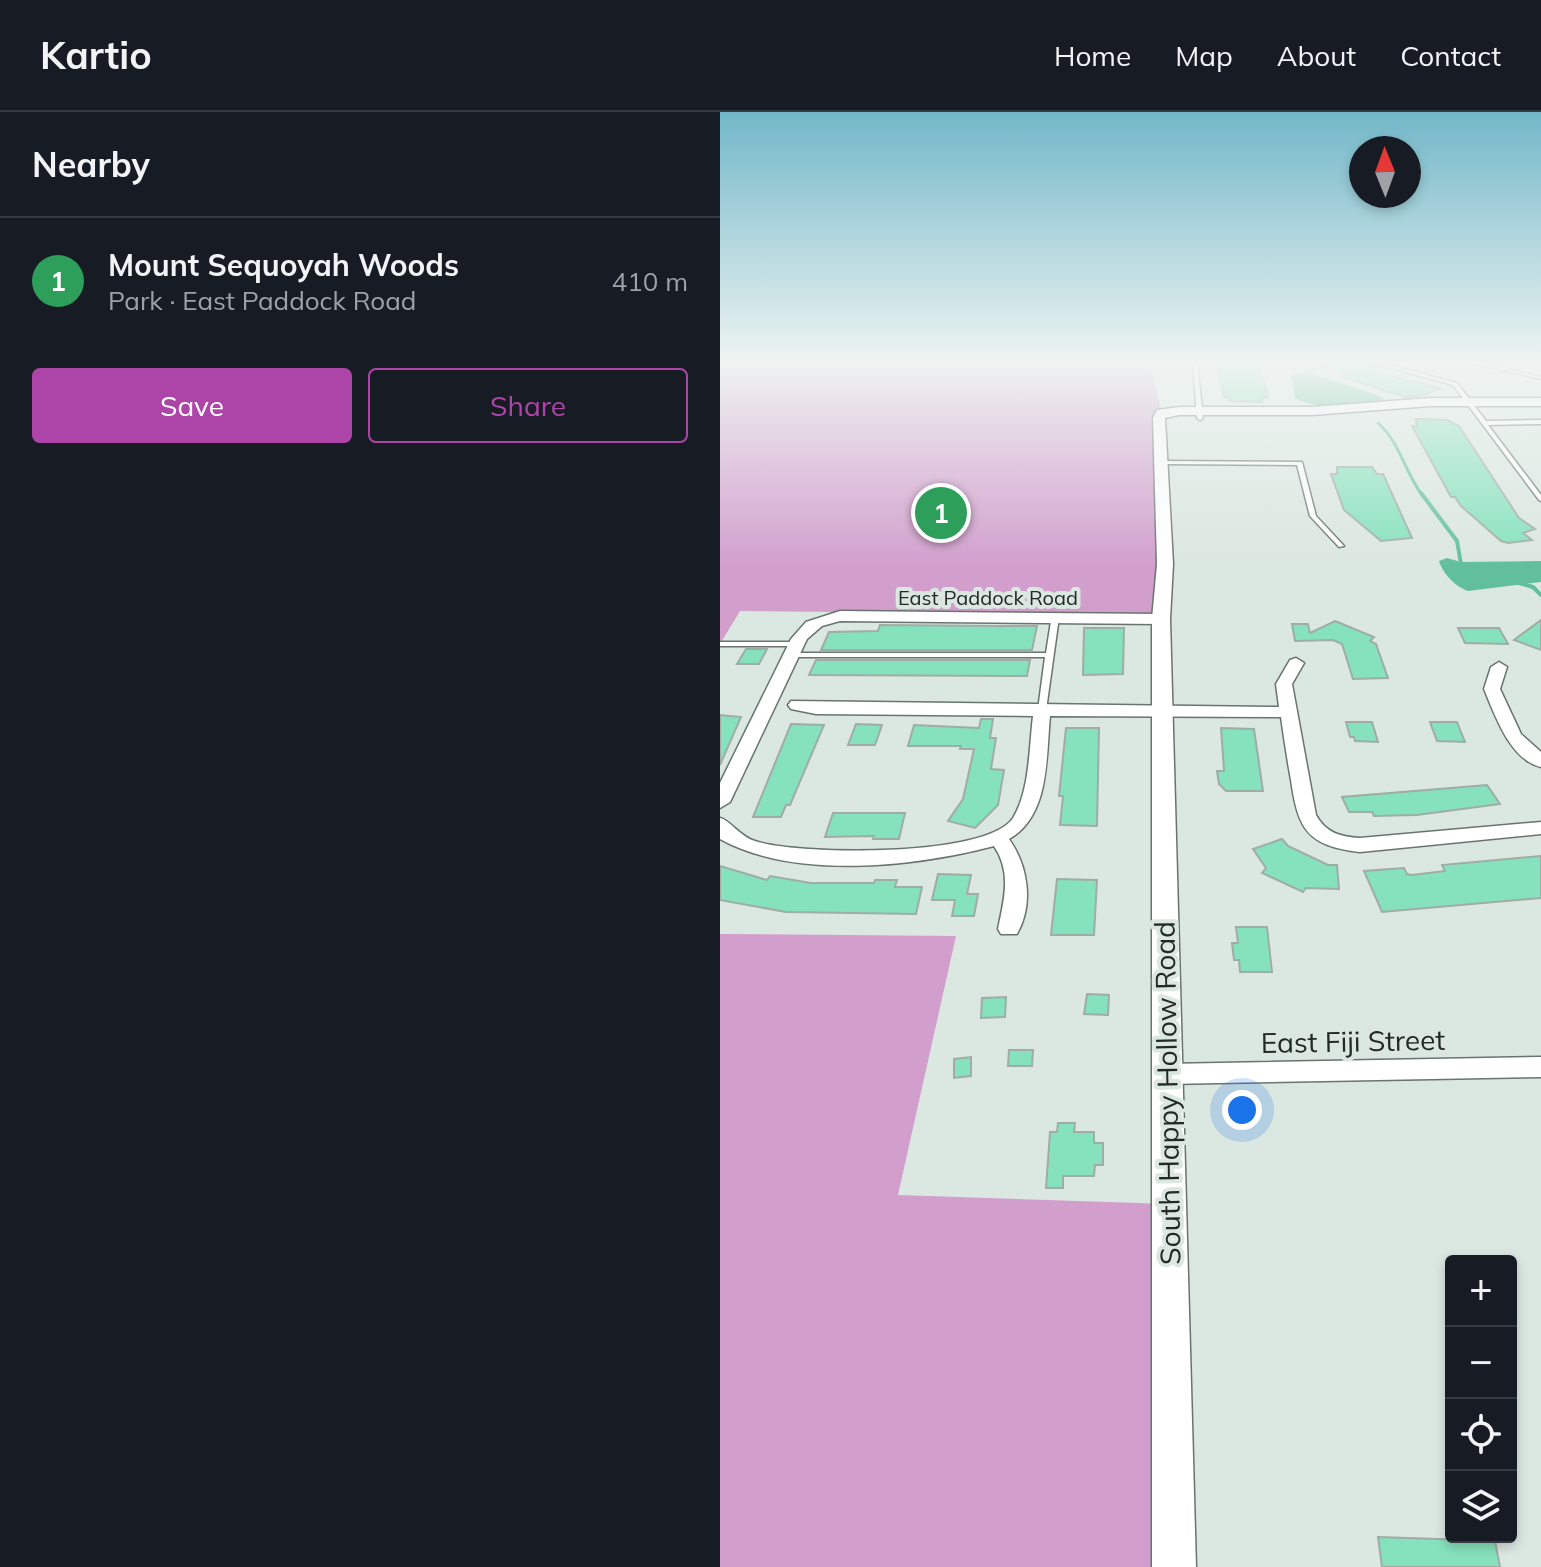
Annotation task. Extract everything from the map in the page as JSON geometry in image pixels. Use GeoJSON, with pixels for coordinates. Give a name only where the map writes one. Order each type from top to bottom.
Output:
{"type":"FeatureCollection","features":[{"type":"Feature","properties":{"kind":"street","name":"South Happy Hollow Road"},"geometry":{"type":"LineString","coordinates":[[1159,430],[1165,564],[1161,619],[1174,1567]]}},
{"type":"Feature","properties":{"kind":"street","name":"East Paddock Road"},"geometry":{"type":"LineString","coordinates":[[794,650],[807,626],[840,616],[1161,619]]}},
{"type":"Feature","properties":{"kind":"street"},"geometry":{"type":"LineString","coordinates":[[720,802],[794,650]]}},
{"type":"Feature","properties":{"kind":"street"},"geometry":{"type":"LineString","coordinates":[[1296,663],[1284,684],[1287,712],[1306,815],[1311,827],[1323,837],[1360,845],[1541,828]]}},
{"type":"Feature","properties":{"kind":"street"},"geometry":{"type":"LineString","coordinates":[[1499,667],[1492,689],[1513,736],[1541,762]]}},
{"type":"Feature","properties":{"kind":"street"},"geometry":{"type":"LineString","coordinates":[[768,706],[797,705],[816,709],[1287,712]]}},
{"type":"Feature","properties":{"kind":"street"},"geometry":{"type":"LineString","coordinates":[[720,824],[726,835],[745,844],[825,857],[899,857],[1000,840],[1025,815],[1042,710]]}},
{"type":"Feature","properties":{"kind":"street"},"geometry":{"type":"LineString","coordinates":[[1000,840],[1015,860],[1018,872],[1009,929]]}},
{"type":"Feature","properties":{"kind":"street","name":"East Fiji Street"},"geometry":{"type":"LineString","coordinates":[[1167,1074],[1541,1067]]}},
{"type":"Feature","properties":{"kind":"lane"},"geometry":{"type":"LineString","coordinates":[[1490,430],[1541,499]]}},
{"type":"Feature","properties":{"kind":"lane"},"geometry":{"type":"LineString","coordinates":[[1160,463],[1300,463],[1313,516],[1341,546]]}},
{"type":"Feature","properties":{"kind":"lane"},"geometry":{"type":"LineString","coordinates":[[1042,710],[1055,617]]}},
{"type":"Feature","properties":{"kind":"lane"},"geometry":{"type":"LineString","coordinates":[[720,644],[794,650],[1050,655]]}},
{"type":"Feature","properties":{"kind":"shaded area"},"geometry":{"type":"Polygon","coordinates":[[[720,430],[1162,430],[1161,619],[840,616],[835,612],[740,611],[720,644],[720,430]]]}},
{"type":"Feature","properties":{"kind":"shaded area"},"geometry":{"type":"Polygon","coordinates":[[[1447,558],[1461,562],[1541,561],[1541,582],[1468,591],[1444,571],[1439,561],[1447,558]]]}},
{"type":"Feature","properties":{"kind":"shaded area"},"geometry":{"type":"Polygon","coordinates":[[[720,934],[956,936],[898,1195],[1169,1204],[1174,1567],[720,1567],[720,934]]]}},
{"type":"Feature","properties":{"kind":"building"},"geometry":{"type":"Polygon","coordinates":[[[1414,430],[1462,430],[1519,518],[1535,529],[1523,533],[1532,540],[1501,541],[1455,497],[1451,497],[1414,430]]]}},
{"type":"Feature","properties":{"kind":"building"},"geometry":{"type":"Polygon","coordinates":[[[1337,467],[1372,467],[1377,474],[1383,474],[1412,538],[1381,541],[1344,510],[1331,474],[1337,474],[1337,467]]]}},
{"type":"Feature","properties":{"kind":"building"},"geometry":{"type":"Polygon","coordinates":[[[1541,620],[1541,650],[1514,640],[1541,620]]]}},
{"type":"Feature","properties":{"kind":"building"},"geometry":{"type":"Polygon","coordinates":[[[1335,621],[1374,637],[1370,641],[1376,644],[1388,678],[1353,679],[1342,644],[1333,640],[1295,641],[1292,624],[1308,624],[1310,633],[1335,621]]]}},
{"type":"Feature","properties":{"kind":"building"},"geometry":{"type":"Polygon","coordinates":[[[880,625],[1037,626],[1032,650],[821,650],[829,632],[878,631],[880,625]]]}},
{"type":"Feature","properties":{"kind":"building"},"geometry":{"type":"Polygon","coordinates":[[[1084,628],[1124,628],[1123,674],[1083,675],[1084,628]]]}},
{"type":"Feature","properties":{"kind":"building"},"geometry":{"type":"Polygon","coordinates":[[[1458,628],[1499,628],[1508,644],[1465,643],[1458,628]]]}},
{"type":"Feature","properties":{"kind":"building"},"geometry":{"type":"Polygon","coordinates":[[[746,649],[767,649],[759,664],[737,664],[746,649]]]}},
{"type":"Feature","properties":{"kind":"building"},"geometry":{"type":"Polygon","coordinates":[[[816,660],[1030,660],[1027,676],[809,675],[816,660]]]}},
{"type":"Feature","properties":{"kind":"building"},"geometry":{"type":"Polygon","coordinates":[[[720,715],[741,717],[720,765],[720,715]]]}},
{"type":"Feature","properties":{"kind":"building"},"geometry":{"type":"Polygon","coordinates":[[[981,719],[993,719],[990,738],[996,738],[991,769],[1004,770],[998,805],[975,828],[948,821],[963,799],[974,749],[960,749],[961,746],[908,746],[914,725],[979,728],[981,719]]]}},
{"type":"Feature","properties":{"kind":"building"},"geometry":{"type":"Polygon","coordinates":[[[1346,722],[1372,722],[1378,742],[1355,741],[1354,737],[1350,737],[1346,722]]]}},
{"type":"Feature","properties":{"kind":"building"},"geometry":{"type":"Polygon","coordinates":[[[1430,722],[1457,722],[1465,742],[1437,741],[1430,722]]]}},
{"type":"Feature","properties":{"kind":"building"},"geometry":{"type":"Polygon","coordinates":[[[791,724],[824,725],[790,805],[786,805],[781,817],[753,817],[791,724]]]}},
{"type":"Feature","properties":{"kind":"building"},"geometry":{"type":"Polygon","coordinates":[[[856,724],[882,725],[875,745],[848,745],[856,724]]]}},
{"type":"Feature","properties":{"kind":"building"},"geometry":{"type":"Polygon","coordinates":[[[1066,728],[1099,728],[1097,826],[1060,825],[1063,796],[1059,796],[1066,728]]]}},
{"type":"Feature","properties":{"kind":"building"},"geometry":{"type":"Polygon","coordinates":[[[1221,728],[1254,729],[1263,791],[1226,791],[1219,784],[1217,771],[1224,771],[1221,728]]]}},
{"type":"Feature","properties":{"kind":"building"},"geometry":{"type":"Polygon","coordinates":[[[1487,785],[1500,804],[1417,815],[1374,816],[1372,812],[1349,812],[1342,797],[1487,785]]]}},
{"type":"Feature","properties":{"kind":"building"},"geometry":{"type":"Polygon","coordinates":[[[833,813],[905,813],[899,839],[873,839],[874,836],[825,837],[833,813]]]}},
{"type":"Feature","properties":{"kind":"building"},"geometry":{"type":"Polygon","coordinates":[[[1282,839],[1288,846],[1328,865],[1337,865],[1339,889],[1306,888],[1303,892],[1262,873],[1266,868],[1253,849],[1282,839]]]}},
{"type":"Feature","properties":{"kind":"building"},"geometry":{"type":"Polygon","coordinates":[[[1541,856],[1541,898],[1382,912],[1364,871],[1404,868],[1407,874],[1412,875],[1445,871],[1442,865],[1541,856]]]}},
{"type":"Feature","properties":{"kind":"building"},"geometry":{"type":"Polygon","coordinates":[[[720,866],[767,880],[770,876],[811,883],[897,880],[895,887],[922,887],[916,914],[786,912],[720,900],[720,866]]]}},
{"type":"Feature","properties":{"kind":"building"},"geometry":{"type":"Polygon","coordinates":[[[938,874],[971,875],[967,894],[978,894],[974,916],[952,916],[955,900],[932,900],[938,874]]]}},
{"type":"Feature","properties":{"kind":"building"},"geometry":{"type":"Polygon","coordinates":[[[1057,879],[1097,880],[1094,935],[1051,935],[1057,879]]]}},
{"type":"Feature","properties":{"kind":"building"},"geometry":{"type":"Polygon","coordinates":[[[1236,927],[1267,927],[1272,972],[1240,972],[1239,960],[1234,960],[1232,943],[1238,943],[1236,927]]]}},
{"type":"Feature","properties":{"kind":"building"},"geometry":{"type":"Polygon","coordinates":[[[1087,994],[1109,995],[1108,1015],[1084,1014],[1087,994]]]}},
{"type":"Feature","properties":{"kind":"building"},"geometry":{"type":"Polygon","coordinates":[[[1006,997],[1005,1017],[981,1018],[982,998],[1006,997]]]}},
{"type":"Feature","properties":{"kind":"building"},"geometry":{"type":"Polygon","coordinates":[[[1009,1050],[1033,1050],[1032,1066],[1008,1066],[1009,1050]]]}},
{"type":"Feature","properties":{"kind":"building"},"geometry":{"type":"Polygon","coordinates":[[[971,1057],[971,1076],[954,1078],[954,1059],[971,1057]]]}},
{"type":"Feature","properties":{"kind":"building"},"geometry":{"type":"Polygon","coordinates":[[[1058,1123],[1075,1123],[1074,1132],[1094,1132],[1094,1143],[1103,1143],[1103,1165],[1095,1165],[1094,1176],[1063,1176],[1063,1188],[1046,1188],[1050,1132],[1057,1132],[1058,1123]]]}},
{"type":"Feature","properties":{"kind":"building"},"geometry":{"type":"Polygon","coordinates":[[[1378,1537],[1445,1539],[1445,1543],[1495,1543],[1500,1567],[1382,1567],[1378,1537]]]}},
{"type":"Feature","properties":{"kind":"waterway"},"geometry":{"type":"LineString","coordinates":[[1385,430],[1422,495]]}},
{"type":"Feature","properties":{"kind":"waterway"},"geometry":{"type":"LineString","coordinates":[[1421,493],[1457,541],[1462,570]]}},
{"type":"Feature","properties":{"kind":"waterway"},"geometry":{"type":"LineString","coordinates":[[1519,583],[1533,587],[1541,595]]}},
{"type":"Feature","properties":{"kind":"place","name":"Mount Sequoyah Woods"},"geometry":{"type":"Point","coordinates":[941,513]}}]}
